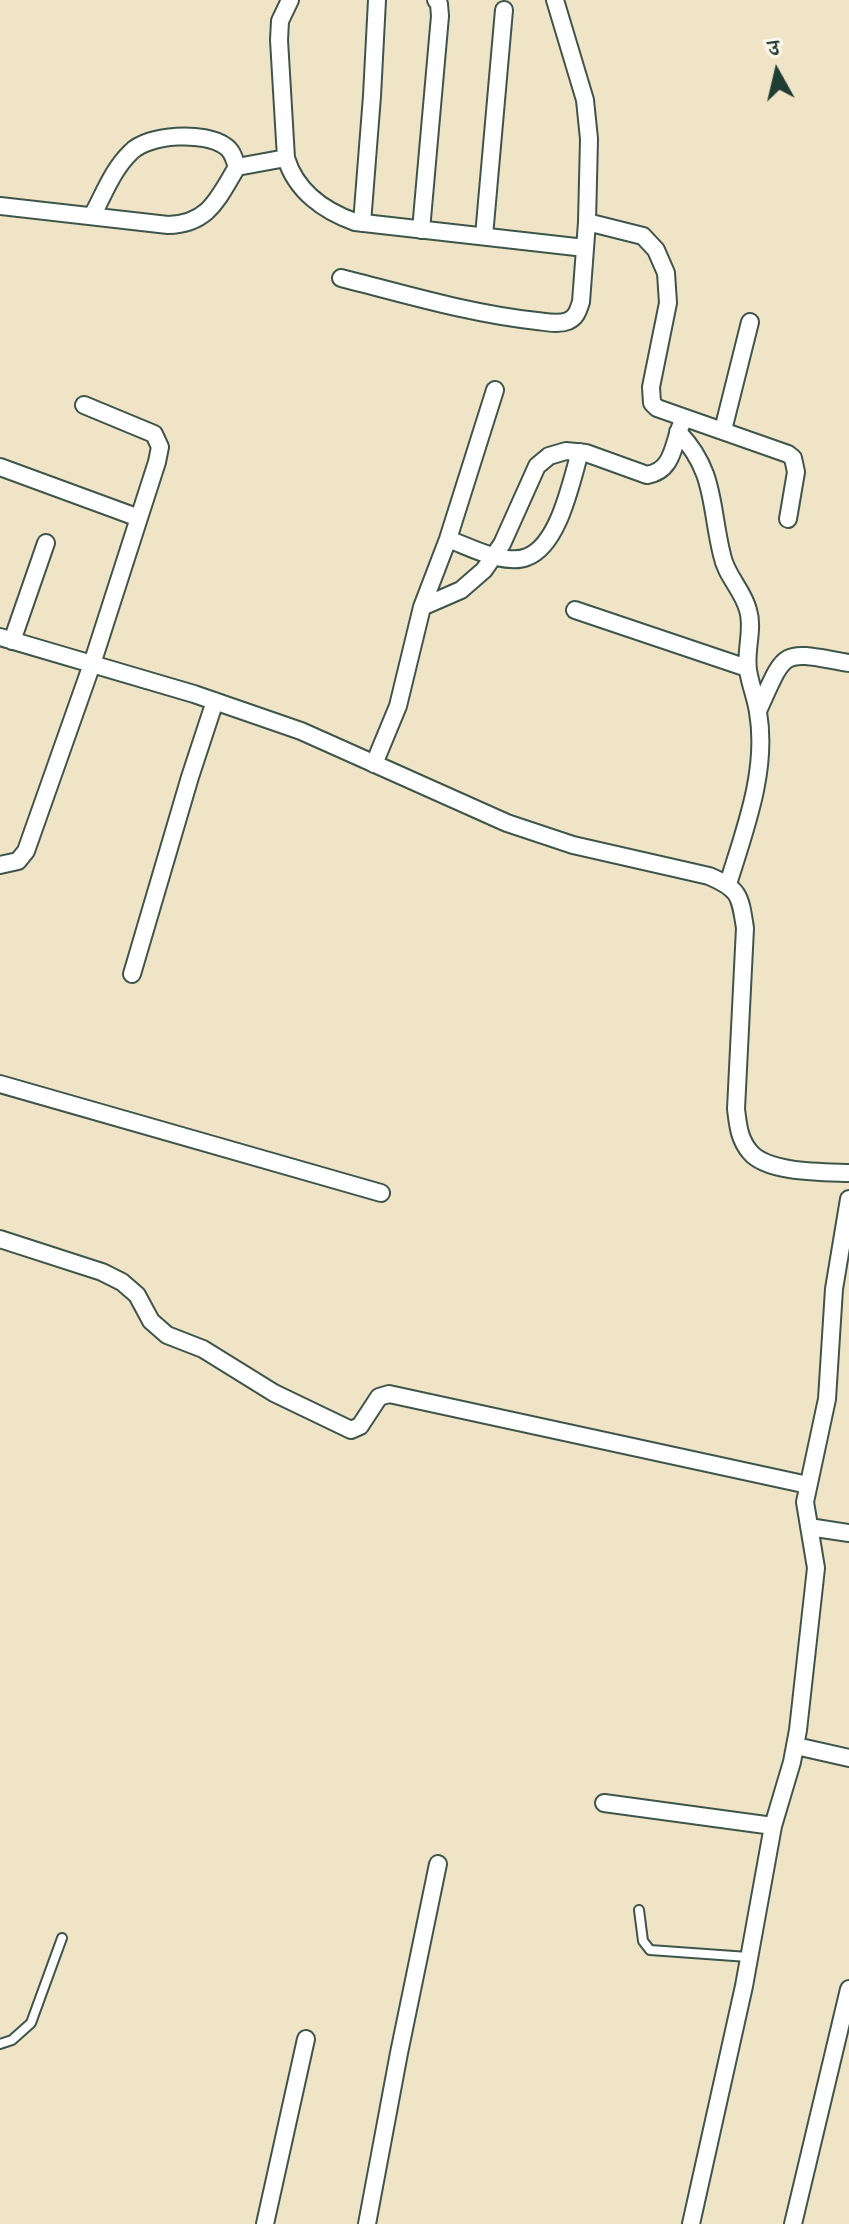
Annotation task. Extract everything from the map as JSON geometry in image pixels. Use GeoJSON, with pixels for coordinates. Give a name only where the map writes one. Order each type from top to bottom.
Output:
{"type":"FeatureCollection","features":[{"type":"Feature","properties":{"kind":"street"},"geometry":{"type":"LineString","coordinates":[[290,0],[280,21],[279,40],[286,158],[298,186],[337,216],[362,223],[585,248]]}},
{"type":"Feature","properties":{"kind":"street"},"geometry":{"type":"LineString","coordinates":[[362,223],[377,0]]}},
{"type":"Feature","properties":{"kind":"street"},"geometry":{"type":"LineString","coordinates":[[421,230],[440,16],[436,0]]}},
{"type":"Feature","properties":{"kind":"street"},"geometry":{"type":"LineString","coordinates":[[341,278],[459,308],[519,319],[557,323],[569,321],[578,313],[587,222],[589,139],[585,100],[555,0]]}},
{"type":"Feature","properties":{"kind":"street"},"geometry":{"type":"LineString","coordinates":[[484,236],[504,10]]}},
{"type":"Feature","properties":{"kind":"street"},"geometry":{"type":"LineString","coordinates":[[0,206],[168,225],[183,225],[198,219],[216,203],[237,167],[233,155],[226,146],[195,136],[149,142],[133,149],[117,169],[92,216]]}},
{"type":"Feature","properties":{"kind":"street"},"geometry":{"type":"LineString","coordinates":[[237,167],[286,158]]}},
{"type":"Feature","properties":{"kind":"street"},"geometry":{"type":"LineString","coordinates":[[587,222],[643,236],[656,250],[666,273],[668,303],[650,395],[657,408],[681,425],[700,460],[716,515],[722,559],[750,614],[747,668],[758,711],[759,773],[728,884]]}},
{"type":"Feature","properties":{"kind":"street"},"geometry":{"type":"LineString","coordinates":[[723,430],[750,322]]}},
{"type":"Feature","properties":{"kind":"street"},"geometry":{"type":"LineString","coordinates":[[374,764],[398,706],[422,607],[448,539],[495,390]]}},
{"type":"Feature","properties":{"kind":"street"},"geometry":{"type":"LineString","coordinates":[[0,865],[18,861],[26,851],[92,664],[160,447],[154,434],[84,405]]}},
{"type":"Feature","properties":{"kind":"street"},"geometry":{"type":"LineString","coordinates":[[681,425],[723,430],[793,458],[796,472],[788,519]]}},
{"type":"Feature","properties":{"kind":"street"},"geometry":{"type":"LineString","coordinates":[[422,607],[461,590],[484,570],[502,544],[537,466],[549,456],[566,451],[580,452],[647,475],[657,473],[665,468],[681,425]]}},
{"type":"Feature","properties":{"kind":"street"},"geometry":{"type":"LineString","coordinates":[[448,539],[493,557],[526,558],[536,552],[548,541],[558,520],[580,452]]}},
{"type":"Feature","properties":{"kind":"street"},"geometry":{"type":"LineString","coordinates":[[0,467],[139,518]]}},
{"type":"Feature","properties":{"kind":"street"},"geometry":{"type":"LineString","coordinates":[[46,543],[6,639],[215,701],[301,731],[507,823],[573,845],[709,876],[728,884],[741,904],[745,928],[736,1109],[743,1142],[752,1155],[769,1163],[799,1170],[849,1173]]}},
{"type":"Feature","properties":{"kind":"street"},"geometry":{"type":"LineString","coordinates":[[575,610],[747,668]]}},
{"type":"Feature","properties":{"kind":"street"},"geometry":{"type":"LineString","coordinates":[[758,711],[779,666],[786,658],[802,655],[849,663]]}},
{"type":"Feature","properties":{"kind":"street"},"geometry":{"type":"LineString","coordinates":[[132,974],[215,701]]}},
{"type":"Feature","properties":{"kind":"street"},"geometry":{"type":"LineString","coordinates":[[0,1084],[381,1193]]}},
{"type":"Feature","properties":{"kind":"street"},"geometry":{"type":"LineString","coordinates":[[691,2224],[773,1826],[796,1746],[815,1584],[814,1553],[805,1502],[827,1399],[834,1289],[849,1199]]}},
{"type":"Feature","properties":{"kind":"street"},"geometry":{"type":"LineString","coordinates":[[0,1239],[102,1272],[122,1282],[137,1295],[151,1321],[167,1335],[203,1349],[274,1393],[345,1428],[358,1428],[379,1397],[389,1394],[808,1485]]}},
{"type":"Feature","properties":{"kind":"street"},"geometry":{"type":"LineString","coordinates":[[809,1527],[849,1533]]}},
{"type":"Feature","properties":{"kind":"street"},"geometry":{"type":"LineString","coordinates":[[796,1746],[849,1758]]}},
{"type":"Feature","properties":{"kind":"street"},"geometry":{"type":"LineString","coordinates":[[604,1803],[773,1826]]}},
{"type":"Feature","properties":{"kind":"street"},"geometry":{"type":"LineString","coordinates":[[367,2224],[438,1864]]}},
{"type":"Feature","properties":{"kind":"street"},"geometry":{"type":"LineString","coordinates":[[793,2224],[848,1997]]}},
{"type":"Feature","properties":{"kind":"street"},"geometry":{"type":"LineString","coordinates":[[265,2224],[306,2039]]}},
{"type":"Feature","properties":{"kind":"lane"},"geometry":{"type":"LineString","coordinates":[[639,1910],[643,1941],[650,1950],[748,1957]]}},
{"type":"Feature","properties":{"kind":"lane"},"geometry":{"type":"LineString","coordinates":[[0,2044],[12,2040],[31,2023],[62,1938]]}}]}
